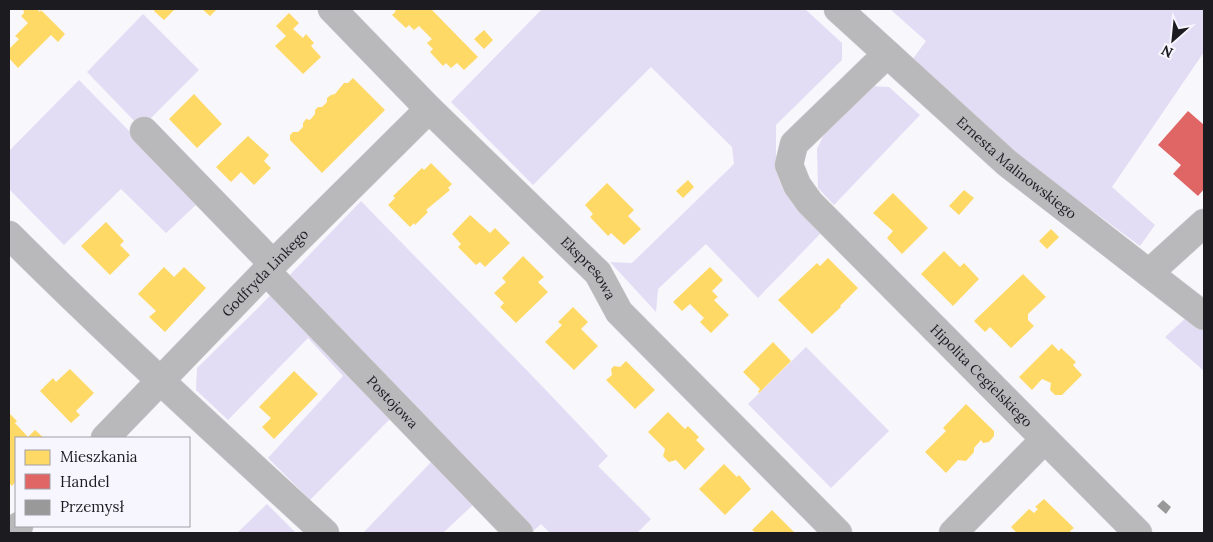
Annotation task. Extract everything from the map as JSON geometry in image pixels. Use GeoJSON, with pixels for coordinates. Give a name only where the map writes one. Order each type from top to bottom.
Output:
{"type":"FeatureCollection","features":[{"type":"Feature","properties":{"kind":"street","name":"Ekspresowa"},"geometry":{"type":"LineString","coordinates":[[332,9],[429,109],[598,273],[619,312],[838,533]]}},
{"type":"Feature","properties":{"kind":"street","name":"Ernesta Malinowskiego"},"geometry":{"type":"LineString","coordinates":[[838,9],[1007,164],[1204,316]]}},
{"type":"Feature","properties":{"kind":"street","name":"Hipolita Cegielskiego"},"geometry":{"type":"LineString","coordinates":[[887,54],[794,144],[789,165],[797,185],[810,203],[828,219],[1044,440],[953,533]]}},
{"type":"Feature","properties":{"kind":"street","name":"Godfryda Linkego"},"geometry":{"type":"LineString","coordinates":[[106,437],[269,268],[429,109]]}},
{"type":"Feature","properties":{"kind":"street","name":"Postojowa"},"geometry":{"type":"LineString","coordinates":[[144,131],[269,268],[519,533]]}},
{"type":"Feature","properties":{"kind":"street"},"geometry":{"type":"LineString","coordinates":[[1149,273],[1204,223]]}},
{"type":"Feature","properties":{"kind":"street"},"geometry":{"type":"LineString","coordinates":[[9,234],[54,280],[325,533]]}},
{"type":"Feature","properties":{"kind":"street"},"geometry":{"type":"LineString","coordinates":[[1044,440],[1138,533]]}},
{"type":"Feature","properties":{"kind":"shaded area"},"geometry":{"type":"Polygon","coordinates":[[[542,9],[805,9],[842,43],[842,60],[776,125],[776,172],[783,190],[821,233],[758,298],[706,244],[658,289],[656,312],[610,262],[632,263],[734,164],[732,147],[651,67],[533,185],[451,102],[542,9]]]}},
{"type":"Feature","properties":{"kind":"shaded area"},"geometry":{"type":"Polygon","coordinates":[[[890,9],[1204,9],[1204,52],[1112,187],[1155,225],[1140,246],[1020,157],[912,60],[926,41],[890,9]]]}},
{"type":"Feature","properties":{"kind":"shaded area"},"geometry":{"type":"Polygon","coordinates":[[[143,14],[199,70],[141,128],[87,72],[143,14]]]}},
{"type":"Feature","properties":{"kind":"shaded area"},"geometry":{"type":"Polygon","coordinates":[[[79,80],[199,202],[166,233],[121,189],[64,245],[9,189],[9,151],[79,80]]]}},
{"type":"Feature","properties":{"kind":"shaded area"},"geometry":{"type":"Polygon","coordinates":[[[869,86],[889,87],[920,115],[834,205],[818,188],[817,149],[829,124],[869,86]]]}},
{"type":"Feature","properties":{"kind":"shaded area"},"geometry":{"type":"Polygon","coordinates":[[[361,201],[608,456],[598,466],[651,519],[637,533],[550,533],[541,524],[531,533],[476,502],[443,533],[363,533],[434,459],[392,417],[310,500],[268,458],[343,376],[308,338],[228,420],[196,390],[197,368],[261,305],[361,201]]]}},
{"type":"Feature","properties":{"kind":"shaded area"},"geometry":{"type":"Polygon","coordinates":[[[1188,316],[1204,328],[1204,371],[1165,337],[1188,316]]]}},
{"type":"Feature","properties":{"kind":"shaded area"},"geometry":{"type":"Polygon","coordinates":[[[806,347],[889,431],[831,488],[748,404],[806,347]]]}},
{"type":"Feature","properties":{"kind":"shaded area"},"geometry":{"type":"Polygon","coordinates":[[[267,504],[296,533],[237,533],[267,504]]]}},
{"type":"Feature","properties":{"kind":"building: Mieszkania"},"geometry":{"type":"Polygon","coordinates":[[[23,9],[37,9],[40,12],[41,10],[65,34],[58,42],[51,35],[18,68],[9,58],[9,49],[19,39],[15,36],[28,23],[21,16],[24,13],[23,9]]]}},
{"type":"Feature","properties":{"kind":"building: Mieszkania"},"geometry":{"type":"Polygon","coordinates":[[[155,9],[175,9],[164,20],[154,11],[155,9]]]}},
{"type":"Feature","properties":{"kind":"building: Mieszkania"},"geometry":{"type":"Polygon","coordinates":[[[202,9],[217,9],[210,16],[202,9]]]}},
{"type":"Feature","properties":{"kind":"building: Mieszkania"},"geometry":{"type":"Polygon","coordinates":[[[393,9],[431,9],[478,57],[464,70],[457,63],[451,68],[446,63],[443,66],[430,52],[433,49],[427,43],[432,39],[419,26],[414,30],[409,25],[406,28],[392,15],[396,11],[393,9]]]}},
{"type":"Feature","properties":{"kind":"building: Mieszkania"},"geometry":{"type":"Polygon","coordinates":[[[289,13],[299,23],[293,29],[303,38],[306,34],[314,43],[311,46],[321,57],[303,74],[275,46],[286,36],[276,26],[289,13]]]}},
{"type":"Feature","properties":{"kind":"building: Mieszkania"},"geometry":{"type":"Polygon","coordinates":[[[484,30],[493,40],[484,49],[474,39],[484,30]]]}},
{"type":"Feature","properties":{"kind":"building: Mieszkania"},"geometry":{"type":"Polygon","coordinates":[[[353,78],[385,110],[322,173],[290,140],[290,135],[293,132],[298,132],[303,127],[306,119],[310,120],[315,114],[315,110],[327,102],[327,98],[335,94],[344,83],[348,83],[353,78]]]}},
{"type":"Feature","properties":{"kind":"building: Mieszkania"},"geometry":{"type":"Polygon","coordinates":[[[194,94],[222,124],[197,148],[169,119],[194,94]]]}},
{"type":"Feature","properties":{"kind":"building: Mieszkania"},"geometry":{"type":"Polygon","coordinates":[[[248,136],[269,155],[264,161],[271,168],[254,185],[241,172],[231,182],[216,167],[248,136]]]}},
{"type":"Feature","properties":{"kind":"building: Mieszkania"},"geometry":{"type":"Polygon","coordinates":[[[431,163],[452,184],[448,188],[450,190],[426,210],[428,212],[415,225],[414,223],[410,227],[388,205],[395,198],[393,196],[422,168],[424,170],[431,163]]]}},
{"type":"Feature","properties":{"kind":"building: Mieszkania"},"geometry":{"type":"Polygon","coordinates":[[[688,180],[694,187],[683,198],[676,191],[688,180]]]}},
{"type":"Feature","properties":{"kind":"building: Mieszkania"},"geometry":{"type":"Polygon","coordinates":[[[607,183],[634,210],[628,216],[641,229],[624,245],[611,233],[608,236],[590,217],[593,214],[585,205],[607,183]]]}},
{"type":"Feature","properties":{"kind":"building: Mieszkania"},"geometry":{"type":"Polygon","coordinates":[[[964,190],[974,198],[959,215],[949,206],[964,190]]]}},
{"type":"Feature","properties":{"kind":"building: Mieszkania"},"geometry":{"type":"Polygon","coordinates":[[[893,193],[928,228],[902,254],[887,238],[893,231],[873,213],[893,193]]]}},
{"type":"Feature","properties":{"kind":"building: Mieszkania"},"geometry":{"type":"Polygon","coordinates":[[[470,215],[490,233],[495,228],[510,243],[485,267],[480,262],[476,265],[458,247],[461,244],[452,234],[470,215]]]}},
{"type":"Feature","properties":{"kind":"building: Mieszkania"},"geometry":{"type":"Polygon","coordinates":[[[106,222],[124,241],[120,245],[130,255],[110,275],[81,246],[106,222]]]}},
{"type":"Feature","properties":{"kind":"building: Mieszkania"},"geometry":{"type":"Polygon","coordinates":[[[1051,229],[1059,237],[1047,249],[1039,241],[1051,229]]]}},
{"type":"Feature","properties":{"kind":"building: Mieszkania"},"geometry":{"type":"Polygon","coordinates":[[[944,251],[960,267],[964,263],[979,279],[953,306],[921,274],[944,251]]]}},
{"type":"Feature","properties":{"kind":"building: Mieszkania"},"geometry":{"type":"Polygon","coordinates":[[[523,256],[544,277],[538,282],[548,292],[516,323],[500,307],[504,303],[494,293],[506,282],[502,278],[523,256]]]}},
{"type":"Feature","properties":{"kind":"building: Mieszkania"},"geometry":{"type":"Polygon","coordinates":[[[828,258],[858,288],[812,334],[778,300],[817,263],[820,266],[828,258]]]}},
{"type":"Feature","properties":{"kind":"building: Mieszkania"},"geometry":{"type":"Polygon","coordinates":[[[164,267],[174,277],[184,267],[206,288],[165,332],[149,317],[156,311],[138,294],[164,267]]]}},
{"type":"Feature","properties":{"kind":"building: Mieszkania"},"geometry":{"type":"Polygon","coordinates":[[[710,267],[723,280],[712,291],[718,297],[714,300],[729,315],[711,333],[700,322],[704,318],[690,304],[682,311],[673,302],[710,267]]]}},
{"type":"Feature","properties":{"kind":"building: Mieszkania"},"geometry":{"type":"Polygon","coordinates":[[[1023,274],[1046,297],[1028,314],[1028,320],[1034,326],[1011,348],[990,327],[985,332],[974,321],[1023,274]]]}},
{"type":"Feature","properties":{"kind":"building: Mieszkania"},"geometry":{"type":"Polygon","coordinates":[[[573,307],[588,322],[581,329],[598,346],[574,370],[545,342],[562,325],[558,322],[573,307]]]}},
{"type":"Feature","properties":{"kind":"building: Mieszkania"},"geometry":{"type":"Polygon","coordinates":[[[773,342],[791,361],[759,393],[760,389],[743,372],[773,342]]]}},
{"type":"Feature","properties":{"kind":"building: Mieszkania"},"geometry":{"type":"Polygon","coordinates":[[[1052,344],[1059,351],[1061,348],[1076,362],[1073,365],[1082,375],[1062,395],[1055,395],[1050,390],[1051,383],[1042,379],[1032,390],[1019,377],[1052,344]]]}},
{"type":"Feature","properties":{"kind":"building: Mieszkania"},"geometry":{"type":"Polygon","coordinates":[[[626,361],[655,390],[635,409],[606,380],[612,375],[611,369],[614,366],[620,367],[626,361]]]}},
{"type":"Feature","properties":{"kind":"building: Mieszkania"},"geometry":{"type":"Polygon","coordinates":[[[70,369],[94,393],[76,411],[80,415],[71,423],[40,391],[53,378],[56,382],[70,369]]]}},
{"type":"Feature","properties":{"kind":"building: Mieszkania"},"geometry":{"type":"Polygon","coordinates":[[[294,371],[318,394],[274,439],[262,427],[271,418],[259,407],[294,371]]]}},
{"type":"Feature","properties":{"kind":"building: Mieszkania"},"geometry":{"type":"Polygon","coordinates":[[[966,404],[994,431],[994,436],[989,442],[983,443],[981,440],[966,461],[958,460],[946,473],[925,452],[946,431],[943,428],[966,404]]]}},
{"type":"Feature","properties":{"kind":"building: Mieszkania"},"geometry":{"type":"Polygon","coordinates":[[[668,412],[685,429],[688,426],[699,437],[696,440],[705,449],[685,470],[676,460],[669,462],[663,456],[665,449],[648,432],[668,412]]]}},
{"type":"Feature","properties":{"kind":"building: Mieszkania"},"geometry":{"type":"Polygon","coordinates":[[[9,413],[17,421],[15,423],[28,437],[15,437],[15,482],[12,486],[9,483],[9,413]]]}},
{"type":"Feature","properties":{"kind":"building: Mieszkania"},"geometry":{"type":"Polygon","coordinates":[[[35,430],[43,437],[28,437],[35,430]]]}},
{"type":"Feature","properties":{"kind":"building: Mieszkania"},"geometry":{"type":"Polygon","coordinates":[[[724,464],[737,477],[739,475],[751,489],[725,515],[699,489],[724,464]]]}},
{"type":"Feature","properties":{"kind":"building: Mieszkania"},"geometry":{"type":"Polygon","coordinates":[[[1044,499],[1074,528],[1070,531],[1072,533],[1017,533],[1011,527],[1029,509],[1034,513],[1038,509],[1035,507],[1044,499]]]}},
{"type":"Feature","properties":{"kind":"building: Mieszkania"},"geometry":{"type":"Polygon","coordinates":[[[772,510],[795,533],[756,533],[752,530],[772,510]]]}},
{"type":"Feature","properties":{"kind":"building: Handel"},"geometry":{"type":"Polygon","coordinates":[[[1188,111],[1204,125],[1204,189],[1198,196],[1173,174],[1181,165],[1158,145],[1188,111]]]}},
{"type":"Feature","properties":{"kind":"building: Przemysł"},"geometry":{"type":"Polygon","coordinates":[[[1163,500],[1171,507],[1166,514],[1157,506],[1163,500]]]}}]}
